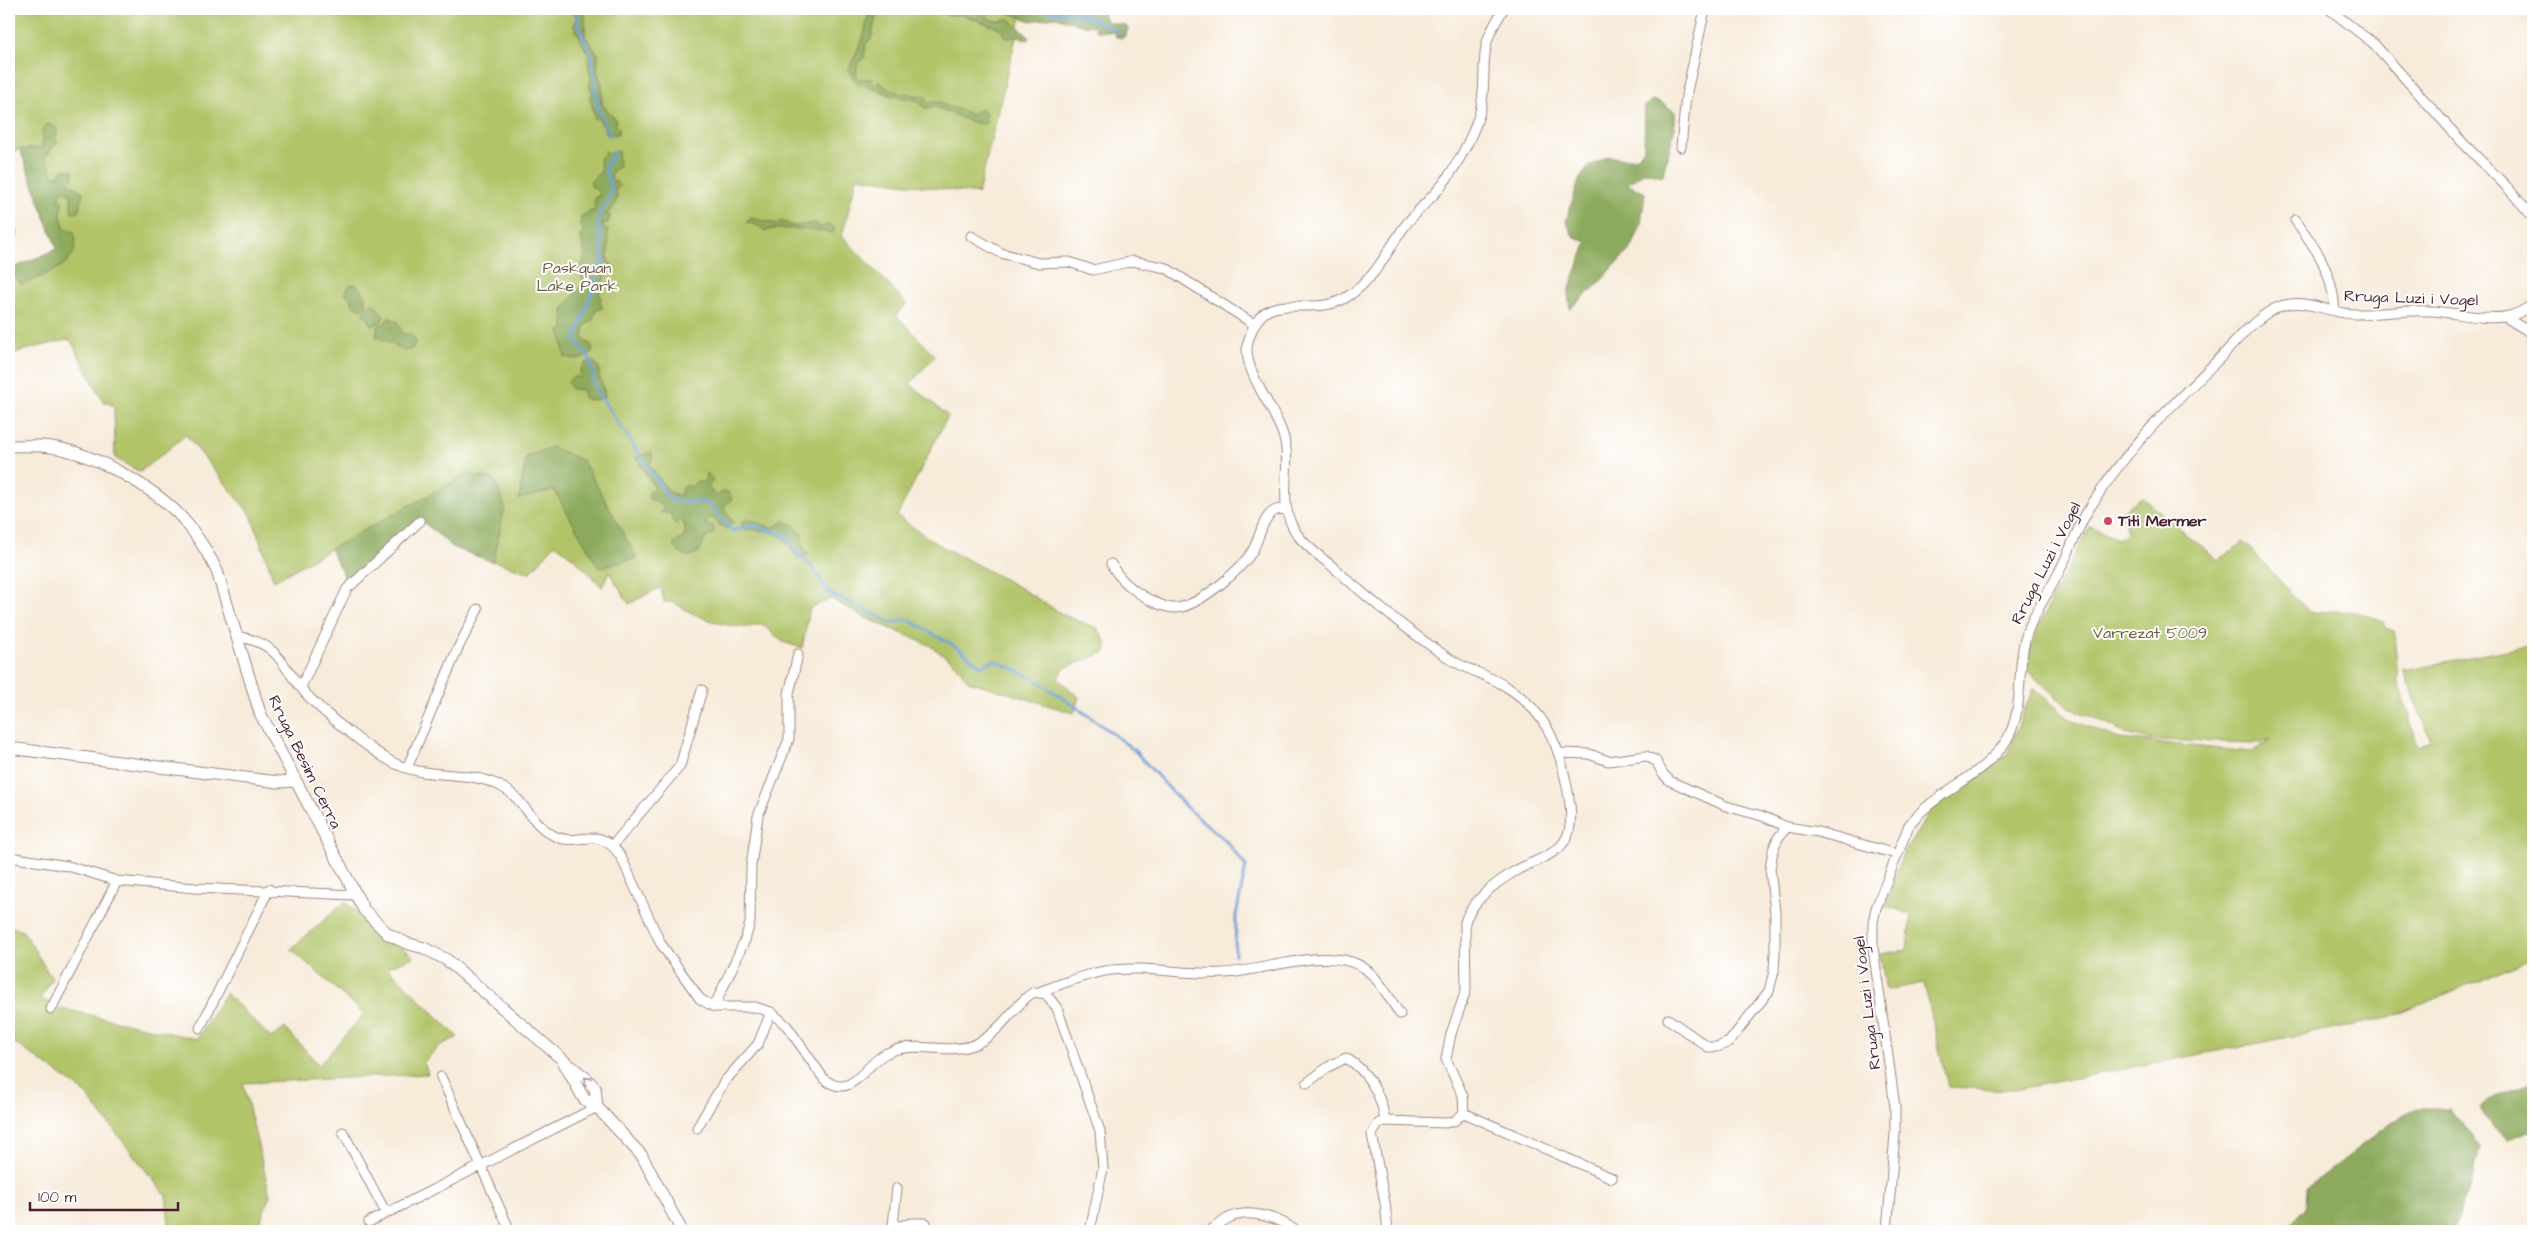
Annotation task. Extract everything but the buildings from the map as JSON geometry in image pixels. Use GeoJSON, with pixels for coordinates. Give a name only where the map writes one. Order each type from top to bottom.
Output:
{"type":"FeatureCollection","features":[{"type":"Feature","properties":{"kind":"street"},"geometry":{"type":"LineString","coordinates":[[1388,1231],[1372,1134],[1379,1123],[1385,1121],[1446,1123],[1460,1117],[1464,1113],[1463,1096],[1446,1059],[1450,1034],[1466,990],[1465,922],[1476,904],[1501,881],[1552,852],[1566,841],[1570,819],[1569,799],[1559,753],[1547,724],[1521,698],[1505,686],[1452,660],[1361,592],[1299,536],[1286,509],[1287,448],[1272,408],[1247,358],[1248,344],[1255,325],[1261,316],[1279,306],[1332,304],[1355,291],[1368,279],[1405,226],[1448,177],[1478,118],[1483,102],[1486,44],[1503,9]]}},
{"type":"Feature","properties":{"kind":"street"},"geometry":{"type":"LineString","coordinates":[[1681,147],[1686,96],[1705,9]]}},
{"type":"Feature","properties":{"kind":"street"},"geometry":{"type":"LineString","coordinates":[[2329,9],[2374,44],[2462,142],[2507,187],[2533,217]]}},
{"type":"Feature","properties":{"kind":"street"},"geometry":{"type":"LineString","coordinates":[[2295,220],[2314,246],[2328,272],[2335,310]]}},
{"type":"Feature","properties":{"kind":"street"},"geometry":{"type":"LineString","coordinates":[[971,236],[1001,253],[1039,263],[1069,262],[1094,270],[1133,261],[1166,268],[1255,325]]}},
{"type":"Feature","properties":{"kind":"street","name":"Rruga Luzi i Vogel"},"geometry":{"type":"LineString","coordinates":[[1887,1231],[1895,1134],[1895,1107],[1872,934],[1876,908],[1896,854],[1909,825],[1916,815],[1962,782],[2005,742],[2014,725],[2020,701],[2020,663],[2028,630],[2060,572],[2086,514],[2138,440],[2182,393],[2262,316],[2288,303],[2305,302],[2351,314],[2433,311],[2505,317],[2521,312],[2533,304]]}},
{"type":"Feature","properties":{"kind":"street"},"geometry":{"type":"LineString","coordinates":[[2505,317],[2533,334]]}},
{"type":"Feature","properties":{"kind":"street","name":"Rruga Besim Cerra"},"geometry":{"type":"LineString","coordinates":[[9,446],[51,447],[87,456],[145,485],[180,514],[207,551],[225,593],[260,713],[364,910],[388,934],[406,943],[424,948],[446,960],[563,1060],[584,1099],[597,1107],[642,1156],[682,1231]]}},
{"type":"Feature","properties":{"kind":"street"},"geometry":{"type":"LineString","coordinates":[[1111,564],[1114,570],[1138,593],[1169,608],[1182,607],[1228,578],[1242,565],[1253,549],[1268,517],[1277,510],[1286,509]]}},
{"type":"Feature","properties":{"kind":"street"},"geometry":{"type":"LineString","coordinates":[[301,687],[346,589],[420,522]]}},
{"type":"Feature","properties":{"kind":"street"},"geometry":{"type":"LineString","coordinates":[[407,768],[458,648],[478,609]]}},
{"type":"Feature","properties":{"kind":"street"},"geometry":{"type":"LineString","coordinates":[[236,636],[262,642],[274,651],[301,687],[326,712],[392,762],[407,768],[438,775],[480,779],[492,783],[511,793],[551,834],[568,839],[596,838],[613,844],[621,857],[661,944],[700,999],[714,1007],[746,1006],[771,1012],[787,1026],[824,1080],[837,1086],[852,1083],[878,1058],[888,1052],[909,1048],[950,1050],[975,1044],[990,1035],[1028,996],[1089,975],[1121,969],[1224,973],[1308,961],[1344,960],[1360,965],[1376,979],[1400,1014]]}},
{"type":"Feature","properties":{"kind":"street"},"geometry":{"type":"LineString","coordinates":[[714,1007],[746,940],[750,923],[752,866],[758,816],[790,739],[789,694],[798,654]]}},
{"type":"Feature","properties":{"kind":"street"},"geometry":{"type":"LineString","coordinates":[[613,844],[680,766],[702,690]]}},
{"type":"Feature","properties":{"kind":"street"},"geometry":{"type":"LineString","coordinates":[[9,748],[278,782],[295,781]]}},
{"type":"Feature","properties":{"kind":"street"},"geometry":{"type":"LineString","coordinates":[[1559,753],[1589,754],[1608,761],[1646,756],[1656,761],[1663,774],[1670,780],[1726,806],[1762,816],[1787,827],[1818,832],[1896,854]]}},
{"type":"Feature","properties":{"kind":"street"},"geometry":{"type":"LineString","coordinates":[[1668,1019],[1708,1047],[1717,1047],[1729,1042],[1769,991],[1774,971],[1775,953],[1775,912],[1770,869],[1773,850],[1778,838],[1787,827]]}},
{"type":"Feature","properties":{"kind":"street"},"geometry":{"type":"LineString","coordinates":[[9,856],[68,866],[117,880],[195,888],[269,889],[355,895]]}},
{"type":"Feature","properties":{"kind":"street"},"geometry":{"type":"LineString","coordinates":[[50,1009],[117,880]]}},
{"type":"Feature","properties":{"kind":"street"},"geometry":{"type":"LineString","coordinates":[[200,1028],[269,889]]}},
{"type":"Feature","properties":{"kind":"street"},"geometry":{"type":"LineString","coordinates":[[1039,992],[1046,994],[1057,1008],[1100,1131],[1102,1168],[1090,1231]]}},
{"type":"Feature","properties":{"kind":"street"},"geometry":{"type":"LineString","coordinates":[[697,1128],[724,1082],[758,1044],[771,1012]]}},
{"type":"Feature","properties":{"kind":"street"},"geometry":{"type":"LineString","coordinates":[[1307,1083],[1328,1066],[1346,1058],[1352,1062],[1377,1091],[1384,1107],[1385,1121]]}},
{"type":"Feature","properties":{"kind":"street"},"geometry":{"type":"LineString","coordinates":[[441,1077],[510,1231]]}},
{"type":"Feature","properties":{"kind":"street"},"geometry":{"type":"LineString","coordinates":[[369,1222],[597,1107]]}},
{"type":"Feature","properties":{"kind":"street"},"geometry":{"type":"LineString","coordinates":[[1464,1113],[1612,1178]]}},
{"type":"Feature","properties":{"kind":"street"},"geometry":{"type":"LineString","coordinates":[[343,1132],[386,1214]]}},
{"type":"Feature","properties":{"kind":"street"},"geometry":{"type":"LineString","coordinates":[[897,1188],[892,1226],[922,1222],[926,1223],[929,1231]]}},
{"type":"Feature","properties":{"kind":"street"},"geometry":{"type":"LineString","coordinates":[[1209,1231],[1229,1218],[1248,1214],[1274,1219],[1296,1231]]}},
{"type":"Feature","properties":{"kind":"green space","name":"Paskquan Lake Park"},"geometry":{"type":"Polygon","coordinates":[[[9,9],[1023,9],[978,194],[857,177],[842,236],[907,304],[896,315],[935,356],[910,384],[948,416],[897,516],[934,542],[1015,585],[1064,615],[1097,628],[1106,641],[1106,652],[1064,668],[1058,679],[1079,697],[1074,713],[968,681],[956,664],[929,645],[864,617],[831,599],[810,608],[802,648],[783,642],[762,624],[744,627],[723,624],[694,614],[673,603],[664,602],[661,587],[629,604],[609,572],[602,587],[574,558],[555,544],[530,573],[454,548],[420,519],[347,581],[330,549],[274,581],[251,515],[186,435],[140,472],[115,458],[114,406],[103,401],[70,339],[9,354],[9,270],[57,249],[20,149],[9,154],[9,9]]]}},
{"type":"Feature","properties":{"kind":"green space"},"geometry":{"type":"Polygon","coordinates":[[[574,9],[582,9],[585,12],[585,36],[598,54],[597,72],[602,84],[602,104],[616,120],[615,124],[619,128],[618,134],[607,135],[600,120],[595,118],[590,97],[593,92],[589,86],[591,77],[588,62],[590,59],[574,26],[576,19],[574,9]]]}},
{"type":"Feature","properties":{"kind":"green space"},"geometry":{"type":"Polygon","coordinates":[[[870,9],[881,9],[877,12],[871,39],[866,43],[864,58],[857,64],[856,73],[859,79],[871,79],[874,83],[880,82],[888,89],[897,91],[898,94],[923,95],[930,102],[941,102],[944,105],[967,112],[970,115],[981,109],[986,113],[986,123],[981,124],[968,121],[937,108],[925,108],[919,101],[892,96],[873,88],[868,88],[864,83],[859,85],[850,74],[849,69],[863,38],[870,9]]]}},
{"type":"Feature","properties":{"kind":"green space"},"geometry":{"type":"Polygon","coordinates":[[[899,9],[936,9],[907,11],[899,9]]]}},
{"type":"Feature","properties":{"kind":"green space"},"geometry":{"type":"Polygon","coordinates":[[[936,9],[973,9],[988,13],[987,18],[997,21],[1009,19],[1029,36],[1028,40],[1021,37],[1007,38],[999,28],[963,15],[946,15],[936,9]]]}},
{"type":"Feature","properties":{"kind":"green space"},"geometry":{"type":"Polygon","coordinates":[[[1001,9],[1107,10],[1103,15],[1108,22],[1125,25],[1128,28],[1126,35],[1122,38],[1116,37],[1114,32],[1096,31],[1094,26],[1081,25],[1056,17],[1030,21],[1001,9]]]}},
{"type":"Feature","properties":{"kind":"green space"},"geometry":{"type":"Polygon","coordinates":[[[1652,100],[1662,103],[1675,112],[1673,136],[1663,176],[1645,172],[1627,184],[1645,193],[1641,225],[1632,247],[1597,285],[1570,309],[1568,293],[1587,242],[1573,236],[1566,221],[1579,180],[1588,167],[1609,156],[1624,159],[1638,157],[1644,149],[1645,106],[1652,100]]]}},
{"type":"Feature","properties":{"kind":"green space"},"geometry":{"type":"Polygon","coordinates":[[[47,124],[57,128],[57,135],[54,139],[58,142],[45,157],[53,175],[59,176],[63,169],[73,170],[73,177],[68,182],[83,192],[78,213],[71,211],[71,194],[62,190],[58,201],[62,200],[61,216],[64,228],[74,232],[76,244],[68,261],[60,267],[21,285],[15,276],[9,276],[9,270],[57,249],[20,149],[42,148],[42,131],[47,124]]]}},
{"type":"Feature","properties":{"kind":"green space"},"geometry":{"type":"Polygon","coordinates":[[[604,151],[608,153],[618,151],[619,167],[613,170],[611,176],[613,182],[616,181],[619,187],[614,190],[618,195],[614,207],[605,215],[610,215],[608,223],[602,223],[604,228],[608,230],[608,262],[612,264],[598,287],[601,299],[600,304],[603,308],[597,310],[591,322],[585,325],[583,336],[586,342],[591,344],[593,350],[584,358],[573,359],[565,357],[560,331],[564,328],[563,309],[582,286],[583,277],[578,271],[585,258],[581,237],[583,229],[579,223],[582,221],[580,217],[591,211],[594,212],[595,197],[599,197],[599,192],[591,186],[591,181],[601,171],[600,158],[605,154],[604,151]]]}},
{"type":"Feature","properties":{"kind":"green space"},"geometry":{"type":"Polygon","coordinates":[[[752,218],[777,224],[780,221],[794,226],[816,223],[819,227],[829,225],[835,228],[833,233],[788,229],[765,231],[759,226],[746,222],[752,218]]]}},
{"type":"Feature","properties":{"kind":"green space"},"geometry":{"type":"Polygon","coordinates":[[[356,284],[366,295],[366,304],[362,309],[353,305],[351,298],[345,293],[350,285],[356,284]]]}},
{"type":"Feature","properties":{"kind":"green space"},"geometry":{"type":"Polygon","coordinates":[[[374,304],[384,316],[381,322],[371,326],[369,319],[363,314],[368,305],[374,304]]]}},
{"type":"Feature","properties":{"kind":"green space"},"geometry":{"type":"Polygon","coordinates":[[[389,317],[398,322],[402,334],[411,334],[416,341],[413,348],[405,351],[376,336],[378,326],[385,323],[389,317]]]}},
{"type":"Feature","properties":{"kind":"green space"},"geometry":{"type":"Polygon","coordinates":[[[593,361],[599,367],[599,376],[605,397],[596,400],[585,399],[582,390],[572,389],[568,382],[573,377],[581,377],[580,370],[585,363],[593,361]]]}},
{"type":"Feature","properties":{"kind":"green space"},"geometry":{"type":"Polygon","coordinates":[[[552,447],[583,461],[637,558],[599,568],[554,490],[519,499],[526,457],[552,447]]]}},
{"type":"Feature","properties":{"kind":"green space"},"geometry":{"type":"Polygon","coordinates":[[[651,452],[653,457],[649,464],[669,492],[680,496],[682,489],[686,485],[691,487],[697,481],[704,483],[707,473],[713,480],[708,487],[716,496],[722,492],[728,492],[732,499],[723,508],[733,522],[727,529],[718,524],[714,518],[706,519],[707,526],[714,526],[714,534],[706,537],[699,552],[688,557],[679,552],[673,545],[685,536],[685,526],[681,520],[675,524],[671,517],[672,514],[660,512],[665,507],[648,498],[650,491],[655,488],[636,458],[651,452]]]}},
{"type":"Feature","properties":{"kind":"green space"},"geometry":{"type":"Polygon","coordinates":[[[467,474],[494,479],[505,507],[493,562],[454,548],[420,519],[347,581],[330,549],[467,474]]]}},
{"type":"Feature","properties":{"kind":"green space","name":"Varrezat 5009"},"geometry":{"type":"Polygon","coordinates":[[[2142,497],[2218,560],[2244,542],[2310,613],[2347,611],[2365,614],[2383,621],[2385,628],[2394,631],[2398,681],[2418,746],[2431,741],[2403,670],[2533,645],[2533,957],[2389,1018],[2013,1090],[1948,1087],[1924,983],[1886,990],[1880,954],[1907,950],[1911,914],[1885,906],[1902,856],[1931,810],[2007,755],[2033,688],[2071,720],[2119,739],[2252,752],[2271,739],[2257,743],[2150,740],[2127,734],[2107,723],[2069,708],[2024,668],[2045,613],[2090,526],[2117,539],[2127,533],[2122,511],[2142,497]]]}},
{"type":"Feature","properties":{"kind":"green space"},"geometry":{"type":"Polygon","coordinates":[[[747,519],[772,528],[785,521],[789,524],[792,523],[802,532],[803,548],[808,555],[800,559],[794,554],[784,539],[774,533],[761,530],[743,530],[742,523],[747,519]]]}},
{"type":"Feature","properties":{"kind":"green space"},"geometry":{"type":"Polygon","coordinates":[[[345,902],[414,957],[387,967],[458,1037],[441,1045],[424,1062],[428,1074],[243,1083],[270,1195],[257,1231],[170,1231],[166,1196],[82,1090],[9,1039],[9,926],[23,931],[52,979],[40,999],[63,1009],[197,1039],[226,993],[271,1038],[285,1028],[319,1065],[364,1014],[291,949],[345,902]]]}},
{"type":"Feature","properties":{"kind":"green space"},"geometry":{"type":"Polygon","coordinates":[[[2533,1082],[2533,1130],[2508,1139],[2495,1131],[2481,1108],[2499,1094],[2533,1082]]]}},
{"type":"Feature","properties":{"kind":"green space"},"geometry":{"type":"Polygon","coordinates":[[[2416,1108],[2449,1108],[2480,1147],[2472,1181],[2453,1228],[2444,1231],[2284,1231],[2306,1208],[2307,1188],[2393,1122],[2416,1108]]]}},
{"type":"Feature","properties":{"kind":"waterway"},"geometry":{"type":"LineString","coordinates":[[576,9],[578,24],[592,57],[598,108],[610,136]]}},
{"type":"Feature","properties":{"kind":"waterway"},"geometry":{"type":"LineString","coordinates":[[1033,9],[1086,16],[1120,32]]}},
{"type":"Feature","properties":{"kind":"waterway"},"geometry":{"type":"LineString","coordinates":[[614,152],[605,168],[612,192],[598,217],[603,261],[575,340],[590,359],[595,388],[670,500],[708,503],[732,531],[753,525],[786,535],[797,554],[813,568],[829,593],[892,623],[907,619],[958,648],[981,666],[994,660],[1033,678],[1092,718],[1134,750],[1186,807],[1226,841],[1246,866],[1236,916],[1235,955]]}},
{"type":"Feature","properties":{"kind":"place","name":"Titi Mermer"},"geometry":{"type":"Point","coordinates":[2108,521]}}]}
